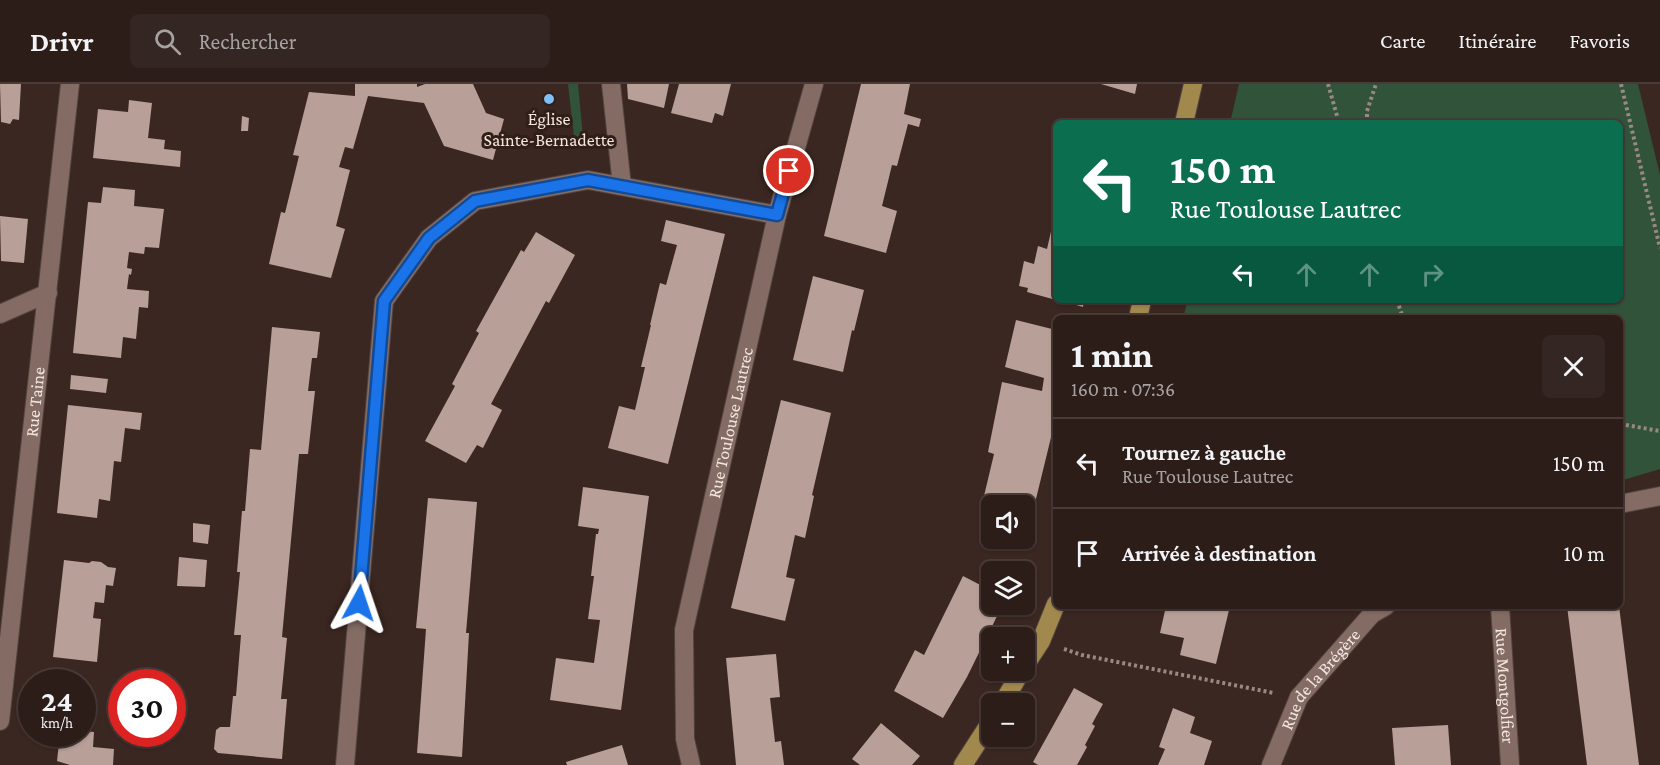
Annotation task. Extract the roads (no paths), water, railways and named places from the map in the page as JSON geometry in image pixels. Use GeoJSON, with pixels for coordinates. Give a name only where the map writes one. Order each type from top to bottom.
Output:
{"type":"FeatureCollection","features":[{"type":"Feature","properties":{"kind":"main road"},"geometry":{"type":"LineString","coordinates":[[1185,120],[1193,84]]}},
{"type":"Feature","properties":{"kind":"main road"},"geometry":{"type":"LineString","coordinates":[[1035,650],[1054,609]]}},
{"type":"Feature","properties":{"kind":"main road"},"geometry":{"type":"LineString","coordinates":[[963,765],[981,737]]}},
{"type":"Feature","properties":{"kind":"street","name":"Rue Taine"},"geometry":{"type":"LineString","coordinates":[[0,721],[69,84]]}},
{"type":"Feature","properties":{"kind":"street"},"geometry":{"type":"LineString","coordinates":[[611,84],[622,186]]}},
{"type":"Feature","properties":{"kind":"street","name":"Rue Toulouse Lautrec"},"geometry":{"type":"LineString","coordinates":[[691,765],[685,739],[684,630],[777,215],[814,84]]}},
{"type":"Feature","properties":{"kind":"street"},"geometry":{"type":"LineString","coordinates":[[345,765],[384,301],[429,238],[475,201],[588,180],[777,215]]}},
{"type":"Feature","properties":{"kind":"street"},"geometry":{"type":"LineString","coordinates":[[0,314],[48,293]]}},
{"type":"Feature","properties":{"kind":"street"},"geometry":{"type":"LineString","coordinates":[[1623,503],[1660,496]]}},
{"type":"Feature","properties":{"kind":"street","name":"Rue de la Brégère"},"geometry":{"type":"LineString","coordinates":[[1271,765],[1299,697],[1372,614],[1381,609]]}},
{"type":"Feature","properties":{"kind":"street","name":"Rue Montgolfier"},"geometry":{"type":"LineString","coordinates":[[1500,609],[1510,765]]}},
{"type":"Feature","properties":{"kind":"place","name":"Église Sainte-Bernadette"},"geometry":{"type":"Point","coordinates":[549,99]}}]}
